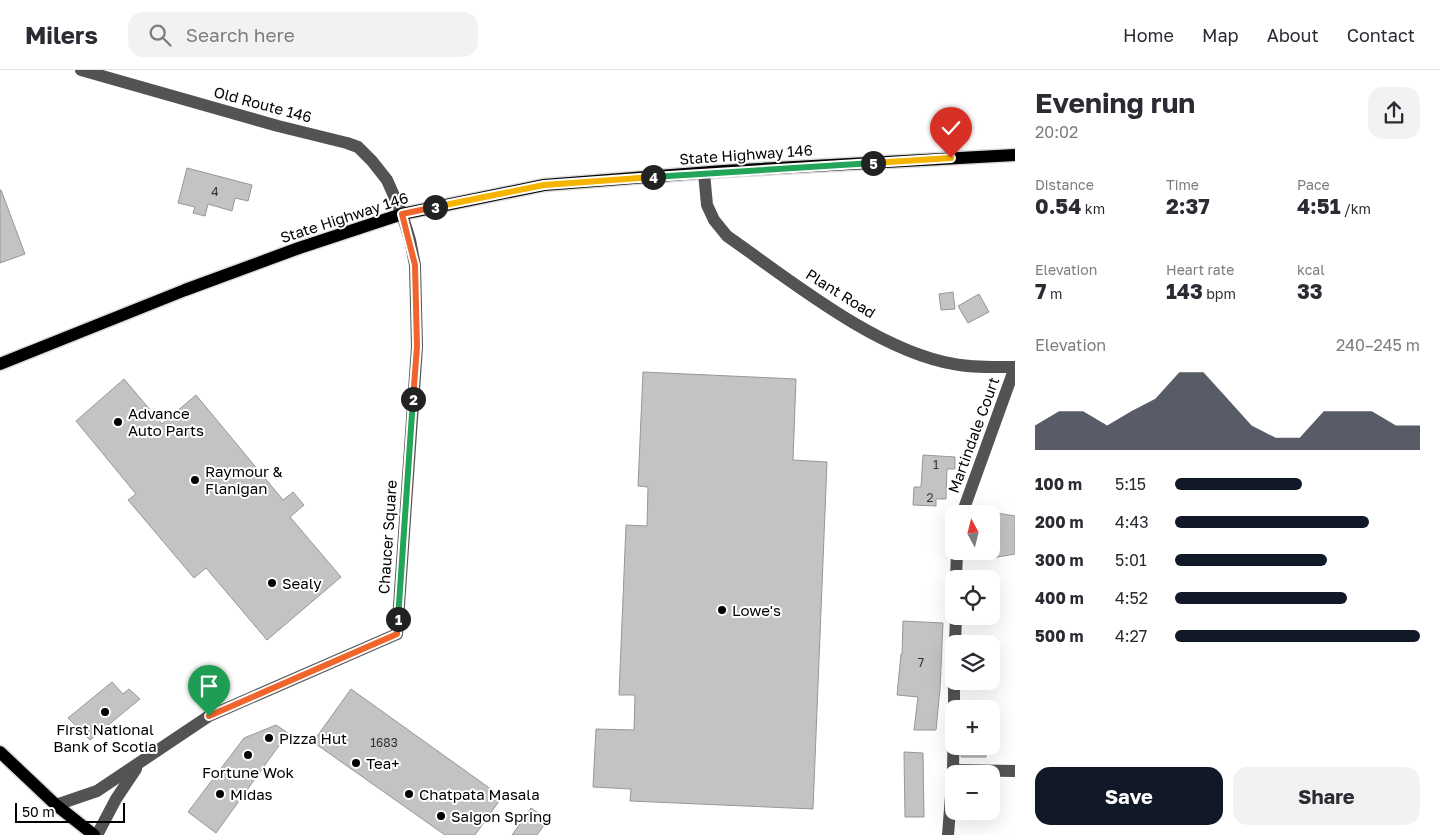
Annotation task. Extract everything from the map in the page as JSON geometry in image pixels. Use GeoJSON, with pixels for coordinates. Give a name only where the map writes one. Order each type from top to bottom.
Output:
{"type":"FeatureCollection","features":[{"type":"Feature","properties":{"kind":"main road","name":"State Highway 146"},"geometry":{"type":"LineString","coordinates":[[0,364],[185,290],[300,248],[402,214],[544,185],[704,173],[1015,155]]}},
{"type":"Feature","properties":{"kind":"main road"},"geometry":{"type":"LineString","coordinates":[[0,752],[56,804],[96,835]]}},
{"type":"Feature","properties":{"kind":"street","name":"Old Route 146"},"geometry":{"type":"LineString","coordinates":[[81,70],[358,147],[387,180],[402,214]]}},
{"type":"Feature","properties":{"kind":"street","name":"Plant Road"},"geometry":{"type":"LineString","coordinates":[[704,173],[708,205],[714,220],[726,236],[835,311],[886,340],[920,355],[952,364],[1015,367]]}},
{"type":"Feature","properties":{"kind":"street","name":"Chaucer Square"},"geometry":{"type":"LineString","coordinates":[[56,804],[97,791],[209,716],[397,634],[417,347],[415,265],[402,214]]}},
{"type":"Feature","properties":{"kind":"street","name":"Martindale Court"},"geometry":{"type":"LineString","coordinates":[[965,505],[1015,367]]}},
{"type":"Feature","properties":{"kind":"street","name":"Chaucer Square"},"geometry":{"type":"LineString","coordinates":[[96,835],[139,764]]}},
{"type":"Feature","properties":{"kind":"street"},"geometry":{"type":"LineString","coordinates":[[1000,771],[1015,771]]}},
{"type":"Feature","properties":{"kind":"street"},"geometry":{"type":"LineString","coordinates":[[948,835],[949,820]]}},
{"type":"Feature","properties":{"kind":"building"},"geometry":{"type":"Polygon","coordinates":[[[187,168],[252,185],[248,201],[235,198],[232,211],[208,204],[205,216],[193,213],[195,207],[178,203],[187,168]]]}},
{"type":"Feature","properties":{"kind":"building"},"geometry":{"type":"Polygon","coordinates":[[[0,190],[25,254],[0,263],[0,190]]]}},
{"type":"Feature","properties":{"kind":"building"},"geometry":{"type":"Polygon","coordinates":[[[953,292],[955,309],[941,310],[939,294],[953,292]]]}},
{"type":"Feature","properties":{"kind":"building"},"geometry":{"type":"Polygon","coordinates":[[[979,294],[989,312],[968,323],[958,306],[979,294]]]}},
{"type":"Feature","properties":{"kind":"building","name":"Lowe's"},"geometry":{"type":"Polygon","coordinates":[[[643,372],[796,379],[793,460],[827,462],[813,809],[630,801],[631,789],[593,787],[596,729],[634,730],[635,695],[619,695],[626,525],[647,526],[648,487],[638,486],[643,372]]]}},
{"type":"Feature","properties":{"kind":"building"},"geometry":{"type":"Polygon","coordinates":[[[124,379],[162,424],[196,395],[283,500],[293,492],[304,505],[290,517],[341,577],[267,640],[206,568],[194,578],[128,500],[136,494],[76,421],[124,379]]]}},
{"type":"Feature","properties":{"kind":"building"},"geometry":{"type":"Polygon","coordinates":[[[923,455],[955,457],[955,469],[947,469],[946,499],[936,499],[936,506],[913,505],[914,487],[921,487],[923,455]]]}},
{"type":"Feature","properties":{"kind":"building"},"geometry":{"type":"Polygon","coordinates":[[[1000,514],[1015,516],[1015,554],[1000,557],[1000,514]]]}},
{"type":"Feature","properties":{"kind":"building"},"geometry":{"type":"Polygon","coordinates":[[[903,621],[943,623],[936,730],[914,730],[918,697],[897,695],[902,654],[903,621]]]}},
{"type":"Feature","properties":{"kind":"building"},"geometry":{"type":"Polygon","coordinates":[[[112,682],[123,694],[129,689],[140,699],[90,740],[68,718],[112,682]]]}},
{"type":"Feature","properties":{"kind":"building"},"geometry":{"type":"Polygon","coordinates":[[[351,689],[502,797],[475,835],[445,835],[313,742],[351,689]]]}},
{"type":"Feature","properties":{"kind":"building"},"geometry":{"type":"Polygon","coordinates":[[[276,725],[288,733],[216,833],[188,812],[244,738],[276,725]]]}},
{"type":"Feature","properties":{"kind":"building"},"geometry":{"type":"Polygon","coordinates":[[[904,752],[923,753],[924,817],[905,817],[904,752]]]}},
{"type":"Feature","properties":{"kind":"building"},"geometry":{"type":"Polygon","coordinates":[[[961,755],[986,755],[986,757],[961,757],[961,755]]]}},
{"type":"Feature","properties":{"kind":"building"},"geometry":{"type":"Polygon","coordinates":[[[531,808],[548,820],[537,835],[512,835],[531,808]]]}},
{"type":"Feature","properties":{"kind":"place","name":"Advance Auto Parts"},"geometry":{"type":"Point","coordinates":[118,422]}},
{"type":"Feature","properties":{"kind":"place","name":"Raymour & Flanigan"},"geometry":{"type":"Point","coordinates":[195,480]}},
{"type":"Feature","properties":{"kind":"place","name":"Sealy"},"geometry":{"type":"Point","coordinates":[272,583]}},
{"type":"Feature","properties":{"kind":"place","name":"Lowe's"},"geometry":{"type":"Point","coordinates":[722,610]}},
{"type":"Feature","properties":{"kind":"place","name":"First National Bank of Scotia"},"geometry":{"type":"Point","coordinates":[105,712]}},
{"type":"Feature","properties":{"kind":"place","name":"Pizza Hut"},"geometry":{"type":"Point","coordinates":[269,738]}},
{"type":"Feature","properties":{"kind":"place","name":"Fortune Wok"},"geometry":{"type":"Point","coordinates":[248,755]}},
{"type":"Feature","properties":{"kind":"place","name":"Tea+"},"geometry":{"type":"Point","coordinates":[356,763]}},
{"type":"Feature","properties":{"kind":"place","name":"Midas"},"geometry":{"type":"Point","coordinates":[220,794]}},
{"type":"Feature","properties":{"kind":"place","name":"Chatpata Masala"},"geometry":{"type":"Point","coordinates":[409,794]}},
{"type":"Feature","properties":{"kind":"place","name":"Saigon Spring"},"geometry":{"type":"Point","coordinates":[441,816]}},
{"type":"Feature","properties":{"kind":"route"},"geometry":{"type":"LineString","coordinates":[[209,716],[397,634],[417,347],[415,265],[402,214],[544,185],[723,171],[951,158]]}}]}
